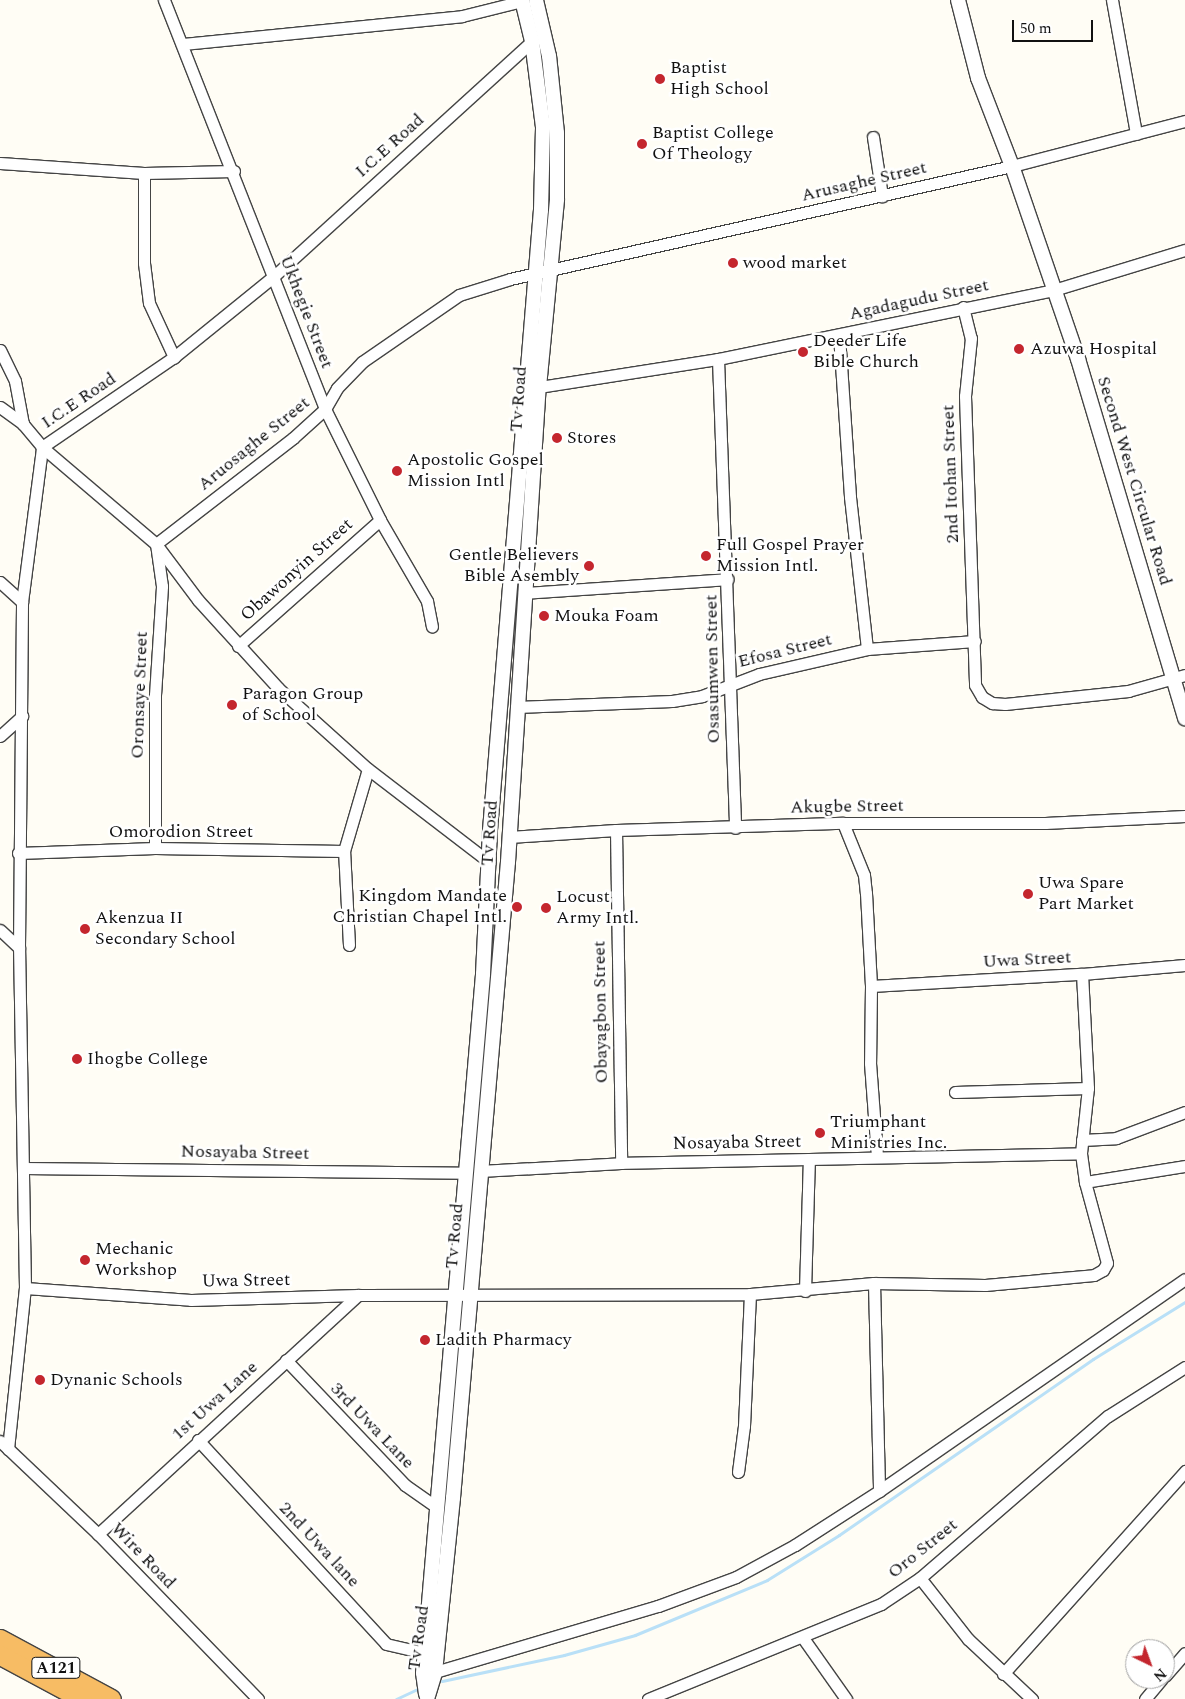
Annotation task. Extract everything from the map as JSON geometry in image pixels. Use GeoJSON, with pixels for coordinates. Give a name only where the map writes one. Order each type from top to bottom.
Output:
{"type":"FeatureCollection","features":[{"type":"Feature","properties":{"kind":"highway","name":"A121"},"geometry":{"type":"LineString","coordinates":[[0,1639],[111,1699]]}},
{"type":"Feature","properties":{"kind":"highway","name":"A121"},"geometry":{"type":"LineString","coordinates":[[0,1656],[82,1699]]}},
{"type":"Feature","properties":{"kind":"street","name":"Ukhegie Street"},"geometry":{"type":"LineString","coordinates":[[164,0],[184,44],[234,171],[324,409],[380,520],[427,601],[432,627]]}},
{"type":"Feature","properties":{"kind":"street"},"geometry":{"type":"LineString","coordinates":[[184,44],[462,16],[522,0]]}},
{"type":"Feature","properties":{"kind":"street","name":"Tv Road"},"geometry":{"type":"LineString","coordinates":[[427,1698],[423,1674],[454,1297],[473,1172],[502,926],[539,386],[543,127],[532,41],[522,0]]}},
{"type":"Feature","properties":{"kind":"street","name":"Tv Road"},"geometry":{"type":"LineString","coordinates":[[427,1698],[435,1672],[454,1489],[469,1297],[484,927],[525,378],[542,270],[557,199],[557,133],[549,56],[536,0]]}},
{"type":"Feature","properties":{"kind":"street","name":"Second West Circular Road"},"geometry":{"type":"LineString","coordinates":[[958,0],[978,78],[1012,166],[1054,290],[1179,677],[1185,718]]}},
{"type":"Feature","properties":{"kind":"street"},"geometry":{"type":"LineString","coordinates":[[1112,0],[1136,134]]}},
{"type":"Feature","properties":{"kind":"street","name":"I.C.E Road"},"geometry":{"type":"LineString","coordinates":[[4,1445],[25,1288],[18,852],[22,716],[22,602],[42,447],[174,357],[274,276],[532,41]]}},
{"type":"Feature","properties":{"kind":"street","name":"Arusaghe Street"},"geometry":{"type":"LineString","coordinates":[[542,270],[1012,166],[1185,121]]}},
{"type":"Feature","properties":{"kind":"street"},"geometry":{"type":"LineString","coordinates":[[873,137],[882,196]]}},
{"type":"Feature","properties":{"kind":"street"},"geometry":{"type":"LineString","coordinates":[[0,163],[144,173],[234,171]]}},
{"type":"Feature","properties":{"kind":"street"},"geometry":{"type":"LineString","coordinates":[[144,173],[144,263],[149,303],[174,357]]}},
{"type":"Feature","properties":{"kind":"street","name":"Agadagudu Street"},"geometry":{"type":"LineString","coordinates":[[539,386],[718,358],[839,335],[963,306],[1054,290],[1184,252]]}},
{"type":"Feature","properties":{"kind":"street","name":"Aruosaghe Street"},"geometry":{"type":"LineString","coordinates":[[156,544],[293,438],[324,409],[337,388],[362,362],[459,295],[542,270]]}},
{"type":"Feature","properties":{"kind":"street","name":"2nd Itohan Street"},"geometry":{"type":"LineString","coordinates":[[963,306],[971,338],[965,396],[975,641],[975,685],[982,697],[992,703],[1128,691],[1179,677]]}},
{"type":"Feature","properties":{"kind":"street"},"geometry":{"type":"LineString","coordinates":[[839,335],[850,496],[867,649]]}},
{"type":"Feature","properties":{"kind":"street"},"geometry":{"type":"LineString","coordinates":[[0,350],[14,381],[24,424]]}},
{"type":"Feature","properties":{"kind":"street","name":"Osasumwen Street"},"geometry":{"type":"LineString","coordinates":[[718,358],[728,579],[729,683],[735,828]]}},
{"type":"Feature","properties":{"kind":"street"},"geometry":{"type":"LineString","coordinates":[[0,407],[24,424],[42,447],[156,544],[238,646],[278,688],[368,769],[489,862]]}},
{"type":"Feature","properties":{"kind":"street","name":"Obawonyin Street"},"geometry":{"type":"LineString","coordinates":[[238,646],[380,520]]}},
{"type":"Feature","properties":{"kind":"street","name":"Oronsaye Street"},"geometry":{"type":"LineString","coordinates":[[155,848],[155,695],[162,586],[156,544]]}},
{"type":"Feature","properties":{"kind":"street"},"geometry":{"type":"LineString","coordinates":[[524,593],[728,579]]}},
{"type":"Feature","properties":{"kind":"street"},"geometry":{"type":"LineString","coordinates":[[0,582],[22,602]]}},
{"type":"Feature","properties":{"kind":"street","name":"Efosa Street"},"geometry":{"type":"LineString","coordinates":[[516,706],[672,701],[702,696],[729,683],[867,649],[975,641]]}},
{"type":"Feature","properties":{"kind":"street"},"geometry":{"type":"LineString","coordinates":[[0,736],[22,716]]}},
{"type":"Feature","properties":{"kind":"street"},"geometry":{"type":"LineString","coordinates":[[350,945],[344,852],[368,769]]}},
{"type":"Feature","properties":{"kind":"street","name":"Akugbe Street"},"geometry":{"type":"LineString","coordinates":[[509,837],[616,830],[735,828],[843,823],[1045,823],[1185,816]]}},
{"type":"Feature","properties":{"kind":"street"},"geometry":{"type":"LineString","coordinates":[[843,823],[864,875],[871,986],[870,1063],[877,1157]]}},
{"type":"Feature","properties":{"kind":"street","name":"Obayagbon Street"},"geometry":{"type":"LineString","coordinates":[[616,830],[621,1163]]}},
{"type":"Feature","properties":{"kind":"street","name":"Omorodion Street"},"geometry":{"type":"LineString","coordinates":[[18,852],[155,848],[344,852]]}},
{"type":"Feature","properties":{"kind":"street"},"geometry":{"type":"LineString","coordinates":[[484,927],[502,926]]}},
{"type":"Feature","properties":{"kind":"street"},"geometry":{"type":"LineString","coordinates":[[0,930],[19,948]]}},
{"type":"Feature","properties":{"kind":"street","name":"Uwa Street"},"geometry":{"type":"LineString","coordinates":[[871,986],[1082,974],[1185,965]]}},
{"type":"Feature","properties":{"kind":"street"},"geometry":{"type":"LineString","coordinates":[[1082,974],[1088,1088],[1081,1153],[1085,1182],[1185,1166]]}},
{"type":"Feature","properties":{"kind":"street"},"geometry":{"type":"LineString","coordinates":[[955,1092],[1088,1088]]}},
{"type":"Feature","properties":{"kind":"street"},"geometry":{"type":"LineString","coordinates":[[1082,1140],[1116,1138],[1185,1112]]}},
{"type":"Feature","properties":{"kind":"street","name":"Nosayaba Street"},"geometry":{"type":"LineString","coordinates":[[23,1168],[473,1172],[621,1163],[1081,1153]]}},
{"type":"Feature","properties":{"kind":"street"},"geometry":{"type":"LineString","coordinates":[[805,1291],[809,1159]]}},
{"type":"Feature","properties":{"kind":"street","name":"Uwa Street"},"geometry":{"type":"LineString","coordinates":[[25,1288],[191,1300],[358,1295],[469,1297],[750,1294],[805,1291],[874,1283],[985,1285],[1094,1275],[1103,1270],[1107,1263],[1085,1182]]}},
{"type":"Feature","properties":{"kind":"street"},"geometry":{"type":"LineString","coordinates":[[435,1672],[658,1606],[736,1577],[796,1545],[879,1490],[1185,1279]]}},
{"type":"Feature","properties":{"kind":"street"},"geometry":{"type":"LineString","coordinates":[[874,1283],[879,1490]]}},
{"type":"Feature","properties":{"kind":"street"},"geometry":{"type":"LineString","coordinates":[[738,1472],[744,1426],[750,1294]]}},
{"type":"Feature","properties":{"kind":"street","name":"1st Uwa Lane"},"geometry":{"type":"LineString","coordinates":[[98,1534],[198,1440],[358,1295]]}},
{"type":"Feature","properties":{"kind":"street","name":"3rd Uwa Lane"},"geometry":{"type":"LineString","coordinates":[[286,1360],[405,1485],[438,1508]]}},
{"type":"Feature","properties":{"kind":"street","name":"Oro Street"},"geometry":{"type":"LineString","coordinates":[[654,1698],[752,1656],[803,1638],[880,1604],[920,1578],[1108,1416],[1185,1367]]}},
{"type":"Feature","properties":{"kind":"street","name":"2nd Uwa lane"},"geometry":{"type":"LineString","coordinates":[[198,1440],[386,1644],[426,1653]]}},
{"type":"Feature","properties":{"kind":"street","name":"Wire Road"},"geometry":{"type":"LineString","coordinates":[[4,1445],[98,1534],[258,1699]]}},
{"type":"Feature","properties":{"kind":"street"},"geometry":{"type":"LineString","coordinates":[[1004,1674],[1185,1471]]}},
{"type":"Feature","properties":{"kind":"street"},"geometry":{"type":"LineString","coordinates":[[920,1578],[968,1639],[1032,1699]]}},
{"type":"Feature","properties":{"kind":"street"},"geometry":{"type":"LineString","coordinates":[[803,1638],[846,1699]]}},
{"type":"Feature","properties":{"kind":"street"},"geometry":{"type":"LineString","coordinates":[[1175,1664],[1185,1653]]}},
{"type":"Feature","properties":{"kind":"street"},"geometry":{"type":"LineString","coordinates":[[1145,1699],[1154,1689]]}},
{"type":"Feature","properties":{"kind":"waterway"},"geometry":{"type":"LineString","coordinates":[[442,1681],[564,1655],[635,1635],[767,1580],[839,1535],[1093,1359],[1185,1302]]}},
{"type":"Feature","properties":{"kind":"waterway"},"geometry":{"type":"LineString","coordinates":[[396,1699],[420,1688]]}},
{"type":"Feature","properties":{"kind":"place","name":"Baptist High School"},"geometry":{"type":"Point","coordinates":[660,79]}},
{"type":"Feature","properties":{"kind":"place","name":"Baptist College Of Theology"},"geometry":{"type":"Point","coordinates":[642,144]}},
{"type":"Feature","properties":{"kind":"place","name":"wood market"},"geometry":{"type":"Point","coordinates":[733,263]}},
{"type":"Feature","properties":{"kind":"place","name":"Azuwa Hospital"},"geometry":{"type":"Point","coordinates":[1019,349]}},
{"type":"Feature","properties":{"kind":"place","name":"Deeder Life Bible Church"},"geometry":{"type":"Point","coordinates":[803,352]}},
{"type":"Feature","properties":{"kind":"place","name":"Stores"},"geometry":{"type":"Point","coordinates":[557,438]}},
{"type":"Feature","properties":{"kind":"place","name":"Apostolic Gospel Mission Intl"},"geometry":{"type":"Point","coordinates":[397,471]}},
{"type":"Feature","properties":{"kind":"place","name":"Full Gospel Prayer Mission Intl."},"geometry":{"type":"Point","coordinates":[706,556]}},
{"type":"Feature","properties":{"kind":"place","name":"Gentle Believers Bible Asembly"},"geometry":{"type":"Point","coordinates":[589,566]}},
{"type":"Feature","properties":{"kind":"place","name":"Mouka Foam"},"geometry":{"type":"Point","coordinates":[544,616]}},
{"type":"Feature","properties":{"kind":"place","name":"Paragon Group of School"},"geometry":{"type":"Point","coordinates":[232,705]}},
{"type":"Feature","properties":{"kind":"place","name":"Uwa Spare Part Market"},"geometry":{"type":"Point","coordinates":[1028,894]}},
{"type":"Feature","properties":{"kind":"place","name":"Kingdom Mandate Christian Chapel Intl."},"geometry":{"type":"Point","coordinates":[517,907]}},
{"type":"Feature","properties":{"kind":"place","name":"Locust Army Intl."},"geometry":{"type":"Point","coordinates":[546,908]}},
{"type":"Feature","properties":{"kind":"place","name":"Akenzua II Secondary School"},"geometry":{"type":"Point","coordinates":[85,929]}},
{"type":"Feature","properties":{"kind":"place","name":"Ihogbe College"},"geometry":{"type":"Point","coordinates":[77,1059]}},
{"type":"Feature","properties":{"kind":"place","name":"Triumphant Ministries Inc."},"geometry":{"type":"Point","coordinates":[820,1133]}},
{"type":"Feature","properties":{"kind":"place","name":"Mechanic Workshop"},"geometry":{"type":"Point","coordinates":[85,1260]}},
{"type":"Feature","properties":{"kind":"place","name":"Ladith Pharmacy"},"geometry":{"type":"Point","coordinates":[425,1340]}},
{"type":"Feature","properties":{"kind":"place","name":"Dynanic Schools"},"geometry":{"type":"Point","coordinates":[40,1380]}}]}
